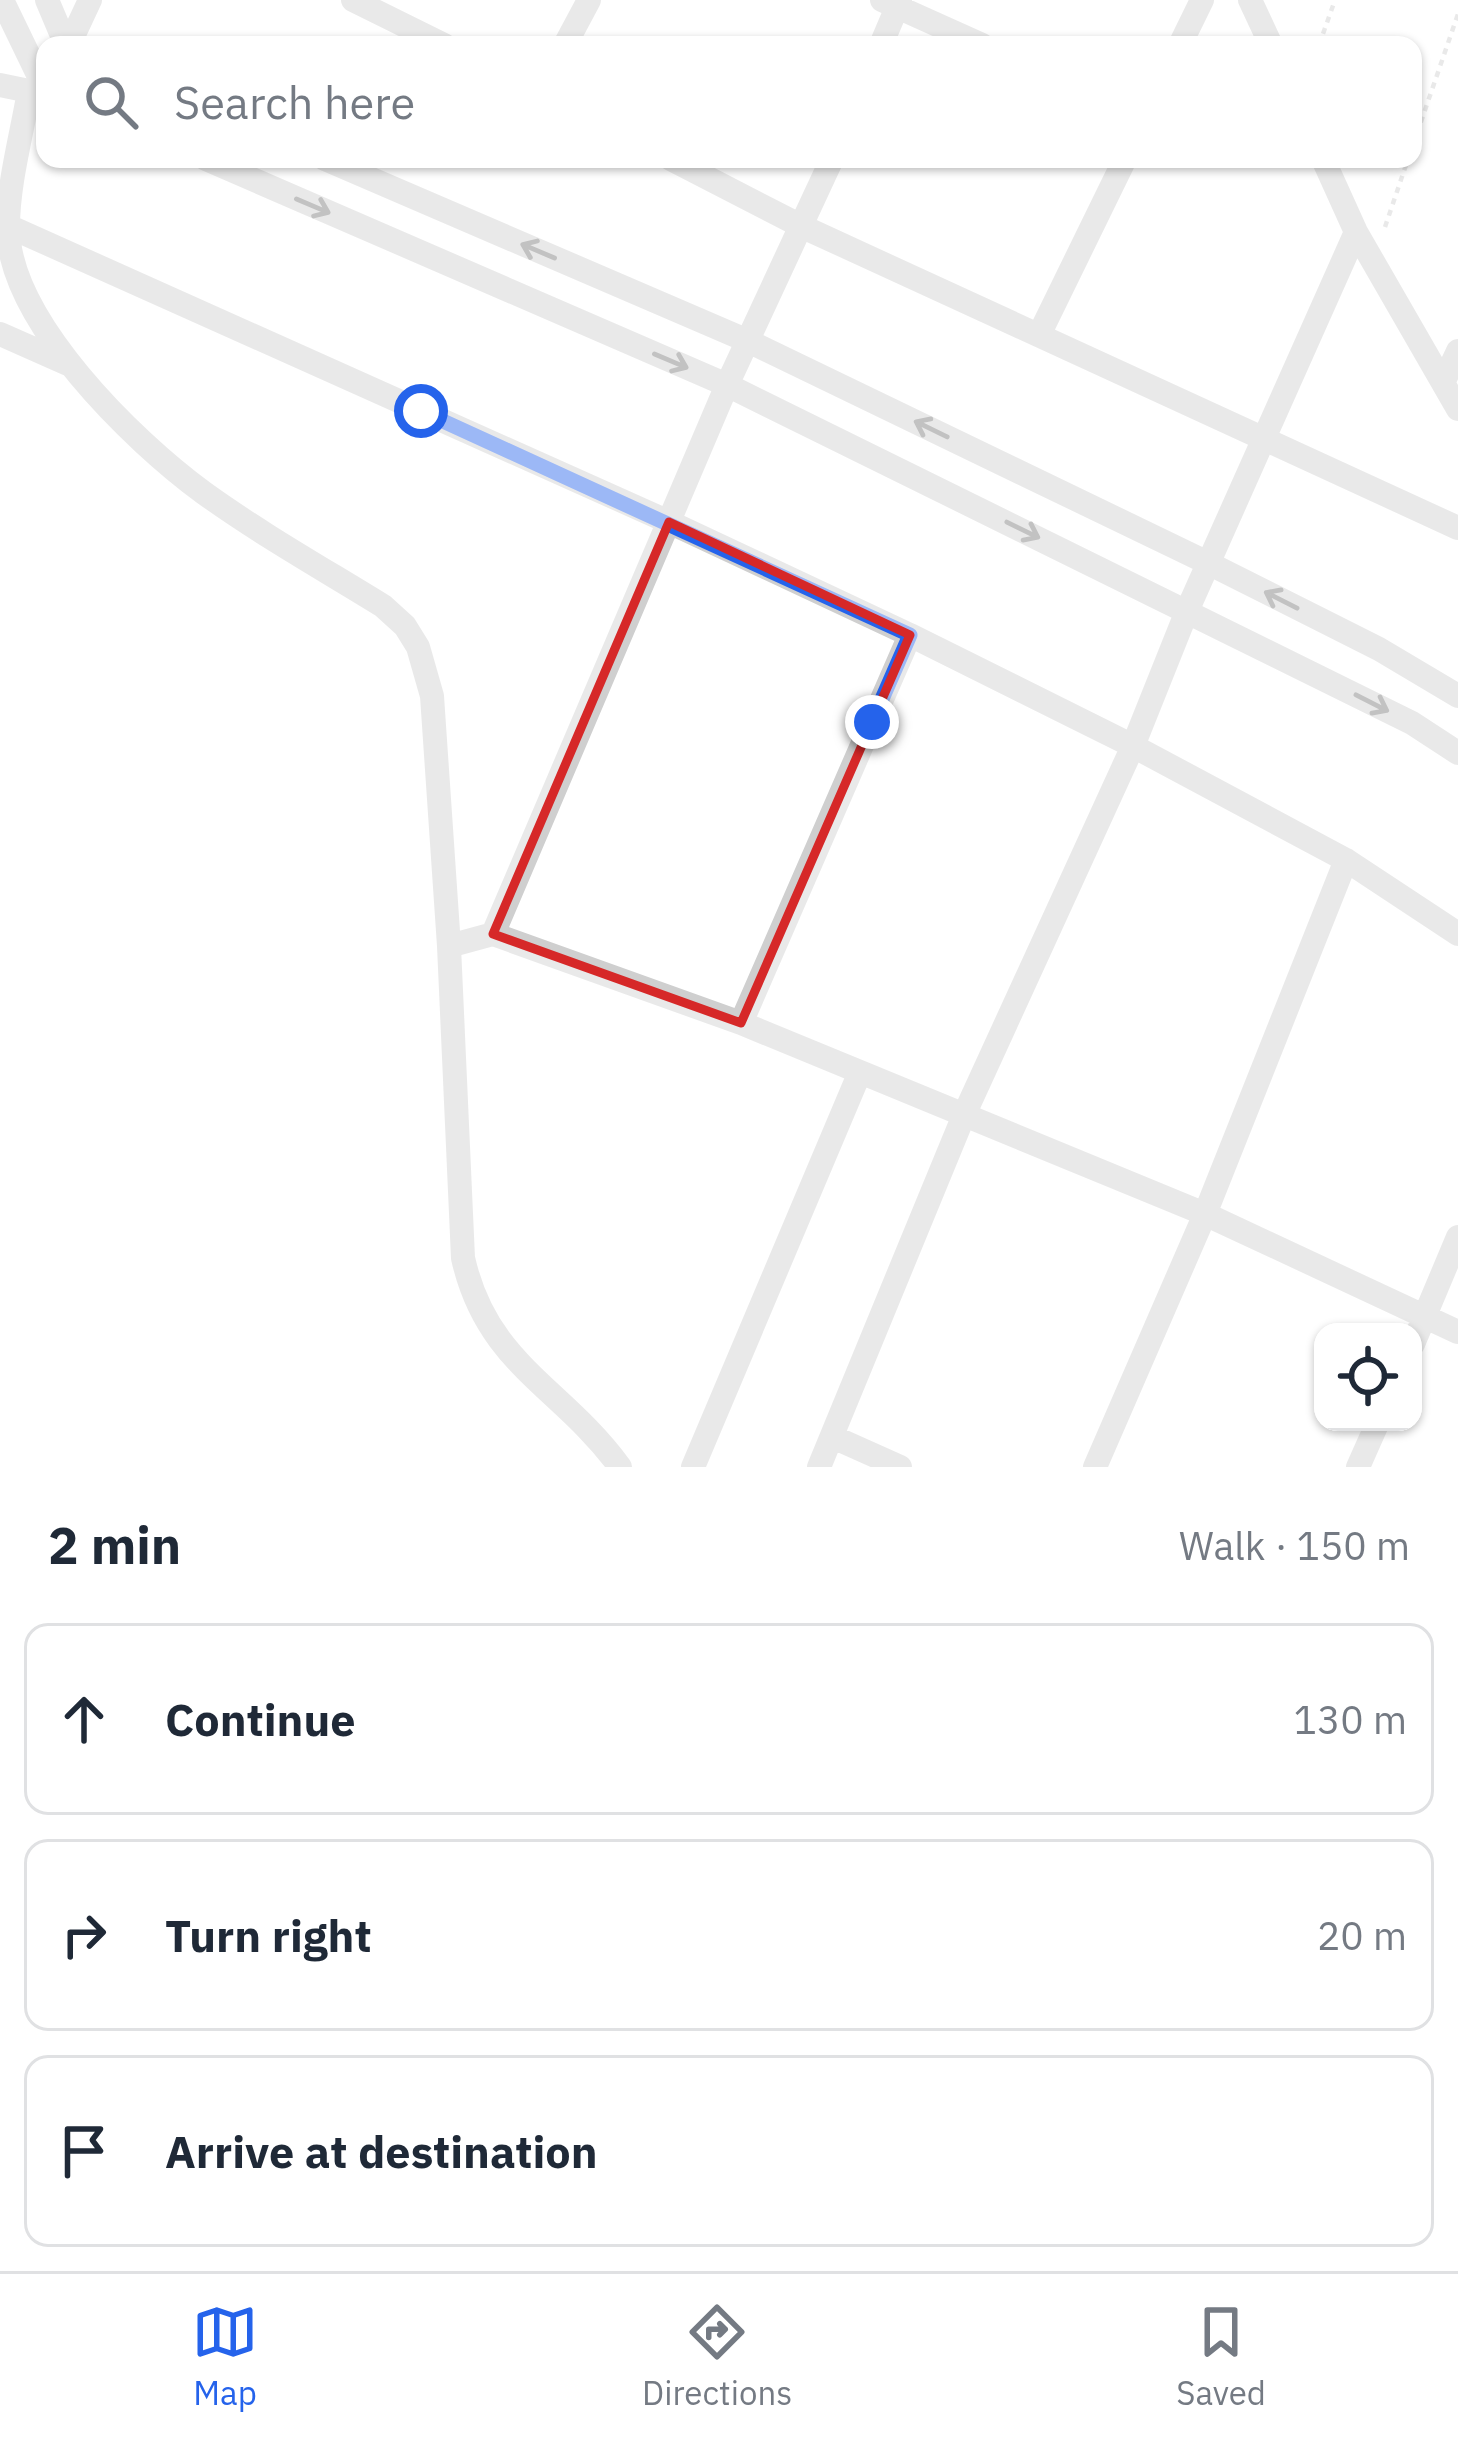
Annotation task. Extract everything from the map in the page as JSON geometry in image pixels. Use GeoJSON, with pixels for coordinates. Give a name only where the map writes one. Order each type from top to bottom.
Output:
{"type":"FeatureCollection","features":[{"type":"Feature","properties":{"kind":"street"},"geometry":{"type":"LineString","coordinates":[[2,0],[36,78]]}},
{"type":"Feature","properties":{"kind":"street"},"geometry":{"type":"LineString","coordinates":[[47,0],[64,36]]}},
{"type":"Feature","properties":{"kind":"street"},"geometry":{"type":"LineString","coordinates":[[72,36],[90,0]]}},
{"type":"Feature","properties":{"kind":"street"},"geometry":{"type":"LineString","coordinates":[[353,0],[426,36]]}},
{"type":"Feature","properties":{"kind":"street"},"geometry":{"type":"LineString","coordinates":[[570,36],[589,0]]}},
{"type":"Feature","properties":{"kind":"street"},"geometry":{"type":"LineString","coordinates":[[1184,36],[1202,0]]}},
{"type":"Feature","properties":{"kind":"street"},"geometry":{"type":"LineString","coordinates":[[1250,0],[1266,36]]}},
{"type":"Feature","properties":{"kind":"street"},"geometry":{"type":"LineString","coordinates":[[883,36],[893,2],[963,36]]}},
{"type":"Feature","properties":{"kind":"street"},"geometry":{"type":"LineString","coordinates":[[0,85],[36,89]]}},
{"type":"Feature","properties":{"kind":"street"},"geometry":{"type":"LineString","coordinates":[[36,110],[8,226],[24,292],[68,364],[203,492],[383,606],[405,626],[418,647],[432,696],[463,1258],[470,1290],[506,1352],[620,1467]]}},
{"type":"Feature","properties":{"kind":"street"},"geometry":{"type":"LineString","coordinates":[[227,168],[727,385],[1187,610],[1432,734],[1458,752]]}},
{"type":"Feature","properties":{"kind":"street"},"geometry":{"type":"LineString","coordinates":[[346,168],[748,341],[1379,649],[1457,691],[1432,734]]}},
{"type":"Feature","properties":{"kind":"street"},"geometry":{"type":"LineString","coordinates":[[688,168],[803,227],[1458,528]]}},
{"type":"Feature","properties":{"kind":"street"},"geometry":{"type":"LineString","coordinates":[[493,934],[727,385],[828,168]]}},
{"type":"Feature","properties":{"kind":"street"},"geometry":{"type":"LineString","coordinates":[[1039,335],[1121,168]]}},
{"type":"Feature","properties":{"kind":"street"},"geometry":{"type":"LineString","coordinates":[[1327,168],[1356,232],[1458,409]]}},
{"type":"Feature","properties":{"kind":"street"},"geometry":{"type":"LineString","coordinates":[[8,226],[910,635],[1133,746],[1346,860],[1458,934]]}},
{"type":"Feature","properties":{"kind":"street"},"geometry":{"type":"LineString","coordinates":[[820,1467],[964,1115],[1133,746],[1187,610],[1356,232]]}},
{"type":"Feature","properties":{"kind":"street"},"geometry":{"type":"LineString","coordinates":[[0,334],[68,364]]}},
{"type":"Feature","properties":{"kind":"street"},"geometry":{"type":"LineString","coordinates":[[1444,383],[1458,351]]}},
{"type":"Feature","properties":{"kind":"street"},"geometry":{"type":"LineString","coordinates":[[741,1023],[910,635]]}},
{"type":"Feature","properties":{"kind":"street"},"geometry":{"type":"LineString","coordinates":[[1095,1467],[1205,1214],[1346,860]]}},
{"type":"Feature","properties":{"kind":"street"},"geometry":{"type":"LineString","coordinates":[[449,946],[493,934],[741,1023],[1205,1214],[1458,1332]]}},
{"type":"Feature","properties":{"kind":"street"},"geometry":{"type":"LineString","coordinates":[[693,1467],[860,1072]]}},
{"type":"Feature","properties":{"kind":"street"},"geometry":{"type":"LineString","coordinates":[[1422,1324],[1458,1237]]}},
{"type":"Feature","properties":{"kind":"street"},"geometry":{"type":"LineString","coordinates":[[1358,1467],[1374,1431]]}},
{"type":"Feature","properties":{"kind":"street"},"geometry":{"type":"LineString","coordinates":[[833,1437],[900,1467]]}},
{"type":"Feature","properties":{"kind":"path"},"geometry":{"type":"LineString","coordinates":[[1322,36],[1335,0]]}},
{"type":"Feature","properties":{"kind":"path"},"geometry":{"type":"LineString","coordinates":[[1422,119],[1458,14]]}},
{"type":"Feature","properties":{"kind":"path"},"geometry":{"type":"LineString","coordinates":[[1373,261],[1405,168]]}},
{"type":"Feature","properties":{"kind":"highlighted area"},"geometry":{"type":"Polygon","coordinates":[[[669,522],[910,635],[741,1023],[493,934],[669,522]]]}},
{"type":"Feature","properties":{"kind":"route"},"geometry":{"type":"LineString","coordinates":[[421,411],[910,635],[872,722]]}}]}
